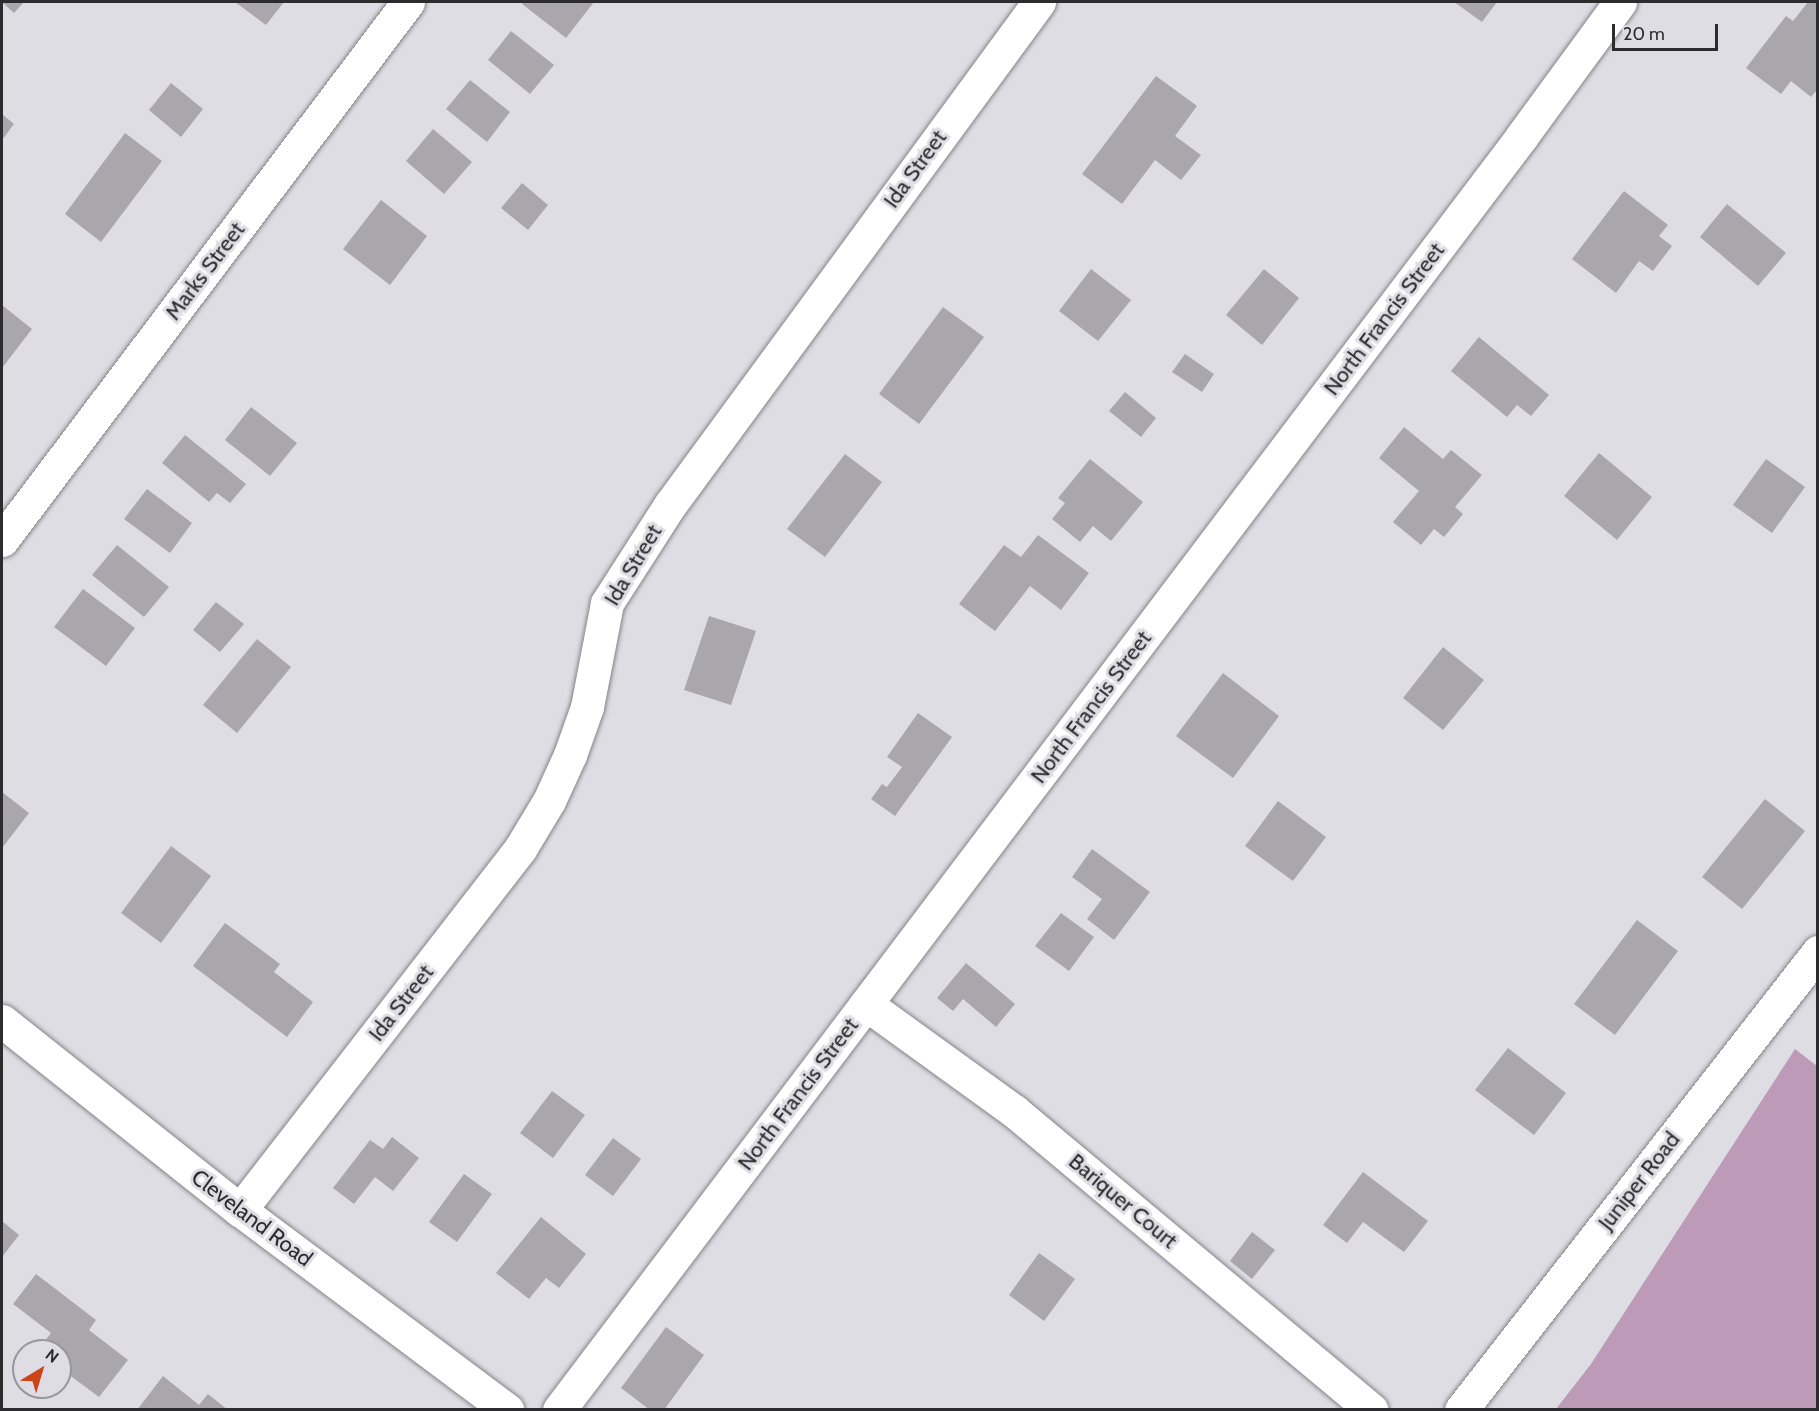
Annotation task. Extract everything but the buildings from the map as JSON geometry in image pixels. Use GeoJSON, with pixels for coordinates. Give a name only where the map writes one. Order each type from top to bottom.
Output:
{"type":"FeatureCollection","features":[{"type":"Feature","properties":{"kind":"street","name":"Marks Street"},"geometry":{"type":"LineString","coordinates":[[2,540],[408,2]]}},
{"type":"Feature","properties":{"kind":"street","name":"Ida Street"},"geometry":{"type":"LineString","coordinates":[[240,1210],[520,849],[549,801],[570,755],[587,707],[606,603],[677,495],[1039,2]]}},
{"type":"Feature","properties":{"kind":"street","name":"North Francis Street"},"geometry":{"type":"LineString","coordinates":[[559,1410],[1522,136],[1620,2]]}},
{"type":"Feature","properties":{"kind":"street","name":"Juniper Road"},"geometry":{"type":"LineString","coordinates":[[1461,1410],[1818,952]]}},
{"type":"Feature","properties":{"kind":"street","name":"Bariquer Court"},"geometry":{"type":"LineString","coordinates":[[866,1004],[1014,1110],[1371,1410]]}},
{"type":"Feature","properties":{"kind":"street","name":"Cleveland Road"},"geometry":{"type":"LineString","coordinates":[[2,1021],[240,1210],[507,1410]]}},
{"type":"Feature","properties":{"kind":"shaded area"},"geometry":{"type":"Polygon","coordinates":[[[1795,1049],[1817,1066],[1817,1409],[1556,1409],[1591,1364],[1795,1049]]]}}]}
